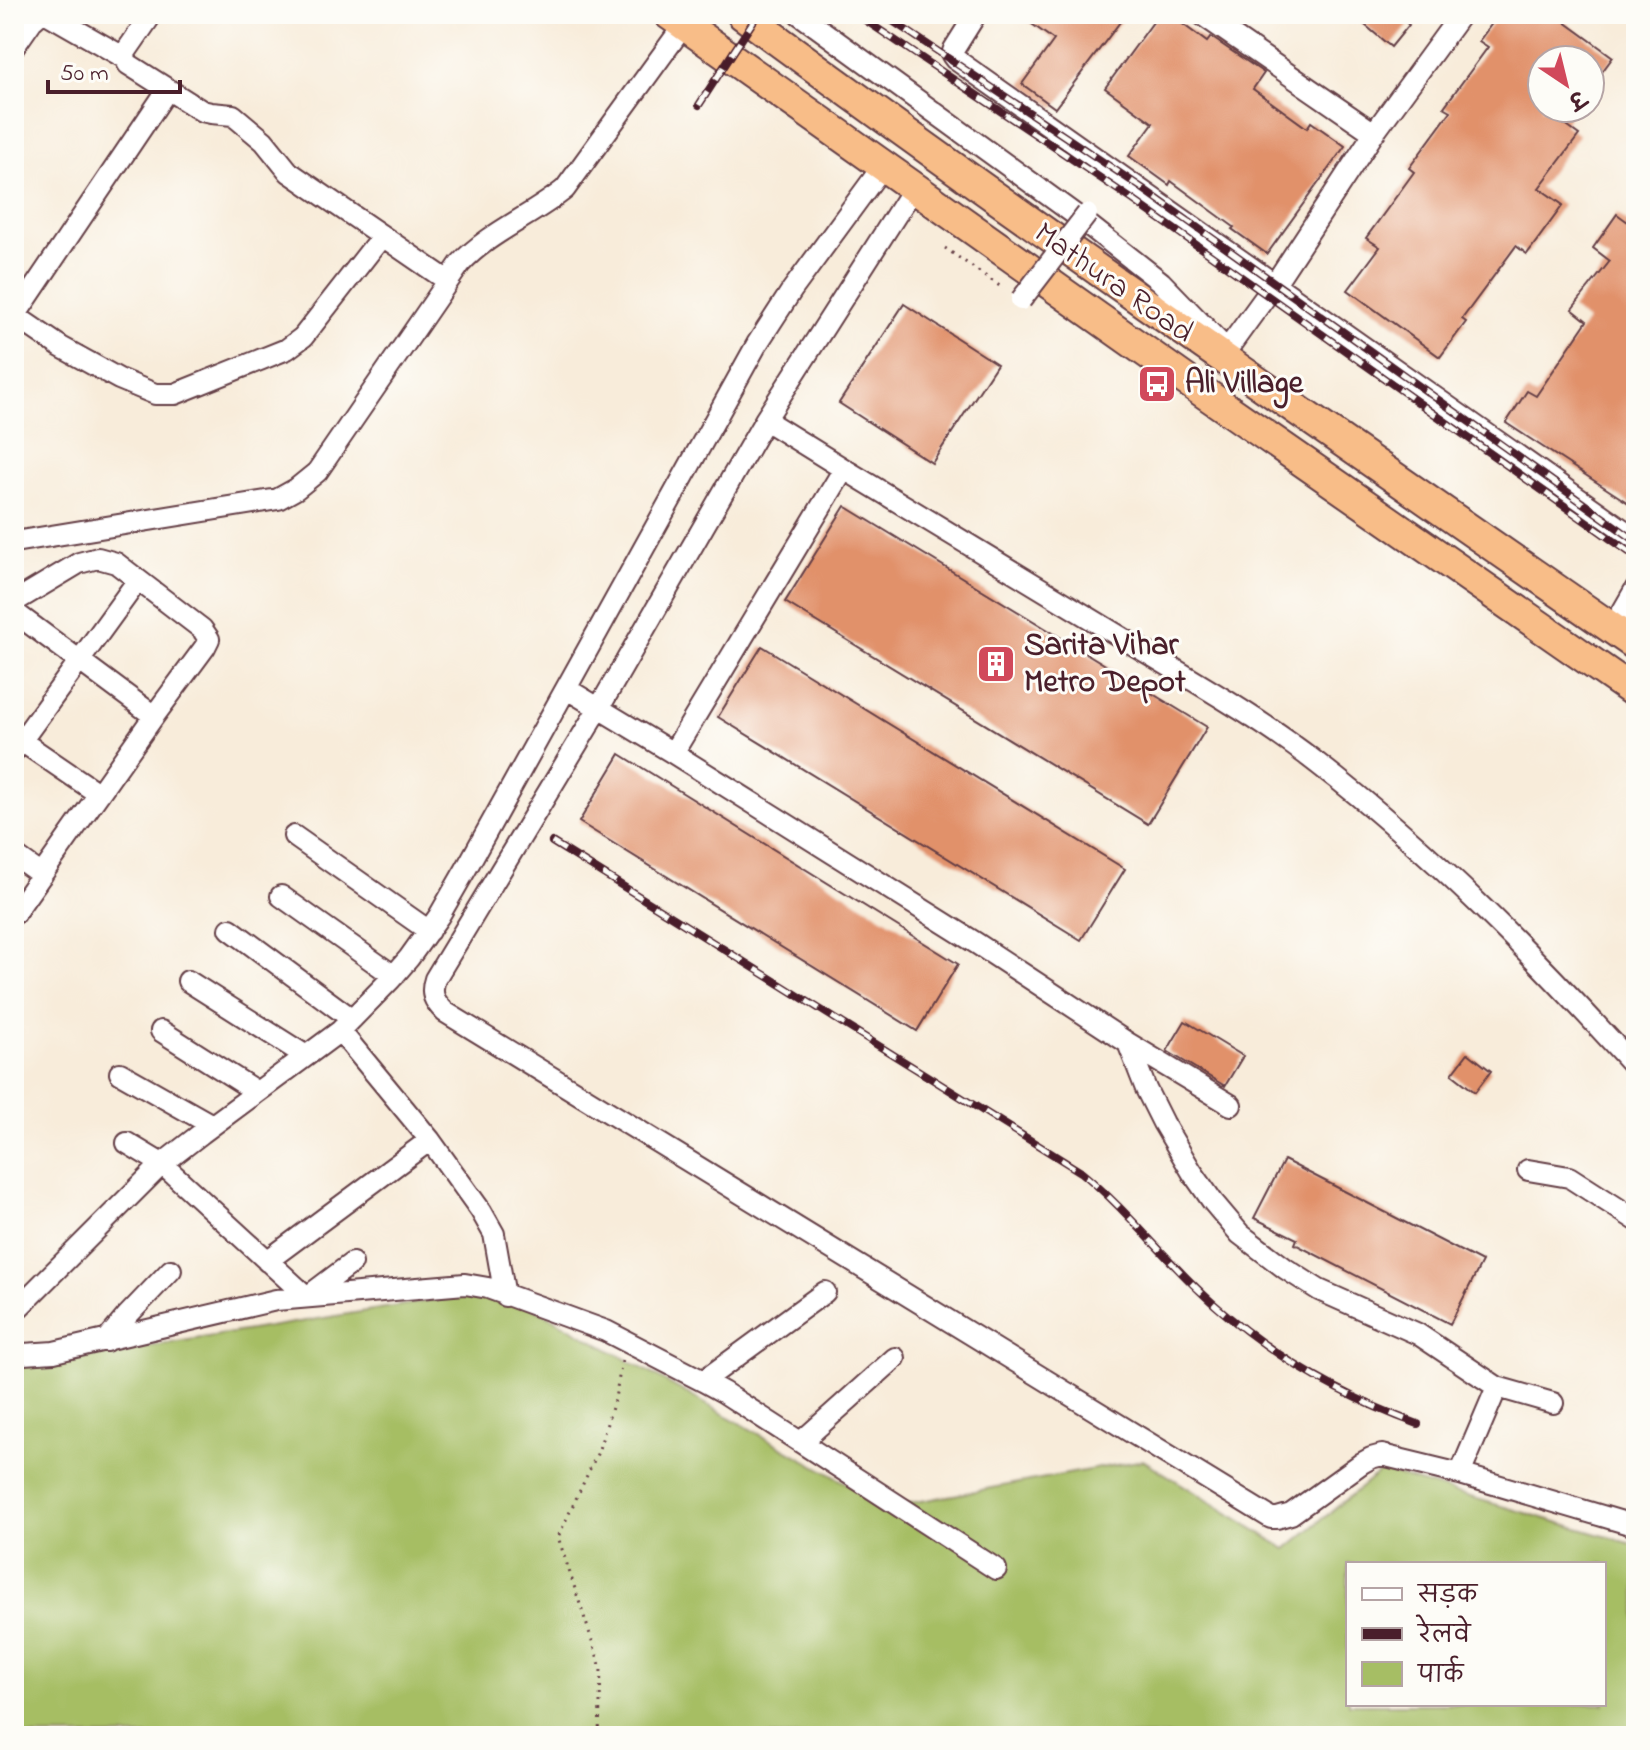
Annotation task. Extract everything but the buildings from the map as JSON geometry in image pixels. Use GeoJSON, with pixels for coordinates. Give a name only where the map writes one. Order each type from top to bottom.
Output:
{"type":"FeatureCollection","features":[{"type":"Feature","properties":{"kind":"highway","name":"Mathura Road"},"geometry":{"type":"LineString","coordinates":[[742,14],[908,136],[1224,354],[1261,386],[1624,636]]}},
{"type":"Feature","properties":{"kind":"highway","name":"Mathura Road"},"geometry":{"type":"LineString","coordinates":[[676,19],[1183,378],[1636,693]]}},
{"type":"Feature","properties":{"kind":"street"},"geometry":{"type":"LineString","coordinates":[[14,47],[40,14]]}},
{"type":"Feature","properties":{"kind":"street"},"geometry":{"type":"LineString","coordinates":[[48,14],[125,58]]}},
{"type":"Feature","properties":{"kind":"street"},"geometry":{"type":"LineString","coordinates":[[152,14],[125,53],[128,64],[202,111],[233,115],[271,148],[289,172],[448,281]]}},
{"type":"Feature","properties":{"kind":"street"},"geometry":{"type":"LineString","coordinates":[[799,14],[1081,219],[1161,282],[1224,354],[1274,285],[1374,133],[1461,14]]}},
{"type":"Feature","properties":{"kind":"street"},"geometry":{"type":"LineString","coordinates":[[976,14],[954,49],[952,55],[955,59],[1636,539]]}},
{"type":"Feature","properties":{"kind":"street"},"geometry":{"type":"LineString","coordinates":[[1201,14],[1374,133]]}},
{"type":"Feature","properties":{"kind":"street"},"geometry":{"type":"LineString","coordinates":[[15,543],[278,499],[296,489],[317,472],[460,264],[477,248],[565,189],[676,19]]}},
{"type":"Feature","properties":{"kind":"street"},"geometry":{"type":"LineString","coordinates":[[168,89],[14,315],[61,347],[119,379],[155,394],[175,394],[295,344],[382,236]]}},
{"type":"Feature","properties":{"kind":"street"},"geometry":{"type":"LineString","coordinates":[[14,1312],[162,1164],[346,1025],[394,976],[429,931],[567,689],[757,344],[792,290],[883,166]]}},
{"type":"Feature","properties":{"kind":"street"},"geometry":{"type":"LineString","coordinates":[[914,187],[765,420],[599,708],[435,979],[433,998],[445,1012],[1264,1515],[1277,1518],[1291,1514],[1362,1463],[1382,1455],[1460,1474],[1636,1526]]}},
{"type":"Feature","properties":{"kind":"street"},"geometry":{"type":"LineString","coordinates":[[1021,300],[1087,214]]}},
{"type":"Feature","properties":{"kind":"street"},"geometry":{"type":"LineString","coordinates":[[765,420],[1248,714],[1315,761],[1368,803],[1461,886],[1636,1068]]}},
{"type":"Feature","properties":{"kind":"street"},"geometry":{"type":"LineString","coordinates":[[673,753],[844,469]]}},
{"type":"Feature","properties":{"kind":"street"},"geometry":{"type":"LineString","coordinates":[[14,602],[79,563],[98,558],[116,563],[202,629],[209,639],[14,914]]}},
{"type":"Feature","properties":{"kind":"street"},"geometry":{"type":"LineString","coordinates":[[99,794],[16,742],[138,580]]}},
{"type":"Feature","properties":{"kind":"street"},"geometry":{"type":"LineString","coordinates":[[1624,636],[1636,588]]}},
{"type":"Feature","properties":{"kind":"street"},"geometry":{"type":"LineString","coordinates":[[14,612],[154,716]]}},
{"type":"Feature","properties":{"kind":"street"},"geometry":{"type":"LineString","coordinates":[[567,689],[1231,1105]]}},
{"type":"Feature","properties":{"kind":"street"},"geometry":{"type":"LineString","coordinates":[[294,836],[429,931]]}},
{"type":"Feature","properties":{"kind":"street"},"geometry":{"type":"LineString","coordinates":[[14,855],[42,875]]}},
{"type":"Feature","properties":{"kind":"street"},"geometry":{"type":"LineString","coordinates":[[281,896],[394,976]]}},
{"type":"Feature","properties":{"kind":"street"},"geometry":{"type":"LineString","coordinates":[[230,929],[346,1025],[481,1211],[494,1234],[505,1296]]}},
{"type":"Feature","properties":{"kind":"street"},"geometry":{"type":"LineString","coordinates":[[188,981],[306,1056]]}},
{"type":"Feature","properties":{"kind":"street"},"geometry":{"type":"LineString","coordinates":[[161,1031],[257,1092]]}},
{"type":"Feature","properties":{"kind":"street"},"geometry":{"type":"LineString","coordinates":[[1128,1043],[1163,1123],[1192,1172],[1240,1234],[1319,1290],[1418,1334],[1497,1387],[1553,1403]]}},
{"type":"Feature","properties":{"kind":"street"},"geometry":{"type":"LineString","coordinates":[[120,1073],[212,1125]]}},
{"type":"Feature","properties":{"kind":"street"},"geometry":{"type":"LineString","coordinates":[[267,1261],[430,1140]]}},
{"type":"Feature","properties":{"kind":"street"},"geometry":{"type":"LineString","coordinates":[[127,1143],[162,1164],[307,1297]]}},
{"type":"Feature","properties":{"kind":"street"},"geometry":{"type":"LineString","coordinates":[[1528,1170],[1569,1177],[1636,1220]]}},
{"type":"Feature","properties":{"kind":"street"},"geometry":{"type":"LineString","coordinates":[[307,1297],[352,1263]]}},
{"type":"Feature","properties":{"kind":"street"},"geometry":{"type":"LineString","coordinates":[[106,1341],[171,1270]]}},
{"type":"Feature","properties":{"kind":"street"},"geometry":{"type":"LineString","coordinates":[[14,1350],[23,1354],[54,1352],[276,1300],[465,1284],[488,1288],[606,1331],[703,1381],[996,1569]]}},
{"type":"Feature","properties":{"kind":"street"},"geometry":{"type":"LineString","coordinates":[[703,1381],[825,1292]]}},
{"type":"Feature","properties":{"kind":"street"},"geometry":{"type":"LineString","coordinates":[[801,1442],[895,1358]]}},
{"type":"Feature","properties":{"kind":"street"},"geometry":{"type":"LineString","coordinates":[[1460,1474],[1497,1387]]}},
{"type":"Feature","properties":{"kind":"path"},"geometry":{"type":"LineString","coordinates":[[945,248],[1021,300]]}},
{"type":"Feature","properties":{"kind":"path"},"geometry":{"type":"LineString","coordinates":[[599,1736],[601,1668],[558,1537],[598,1452],[615,1398],[626,1341]]}},
{"type":"Feature","properties":{"kind":"green space"},"geometry":{"type":"Polygon","coordinates":[[[501,1289],[889,1507],[1143,1460],[1286,1549],[1381,1471],[1636,1545],[1636,1736],[14,1736],[14,1373],[23,1367],[501,1289]]]}},
{"type":"Feature","properties":{"kind":"railway"},"geometry":{"type":"LineString","coordinates":[[699,105],[758,14]]}},
{"type":"Feature","properties":{"kind":"railway"},"geometry":{"type":"LineString","coordinates":[[856,14],[1133,200],[1636,557]]}},
{"type":"Feature","properties":{"kind":"railway"},"geometry":{"type":"LineString","coordinates":[[882,14],[1142,188],[1636,541]]}},
{"type":"Feature","properties":{"kind":"railway"},"geometry":{"type":"LineString","coordinates":[[552,842],[1081,1172],[1197,1289],[1261,1342],[1337,1388],[1418,1424]]}},
{"type":"Feature","properties":{"kind":"place","name":"Ali Village"},"geometry":{"type":"Point","coordinates":[1157,384]}},
{"type":"Feature","properties":{"kind":"place","name":"Sarita Vihar Metro Depot"},"geometry":{"type":"Point","coordinates":[996,664]}}]}
